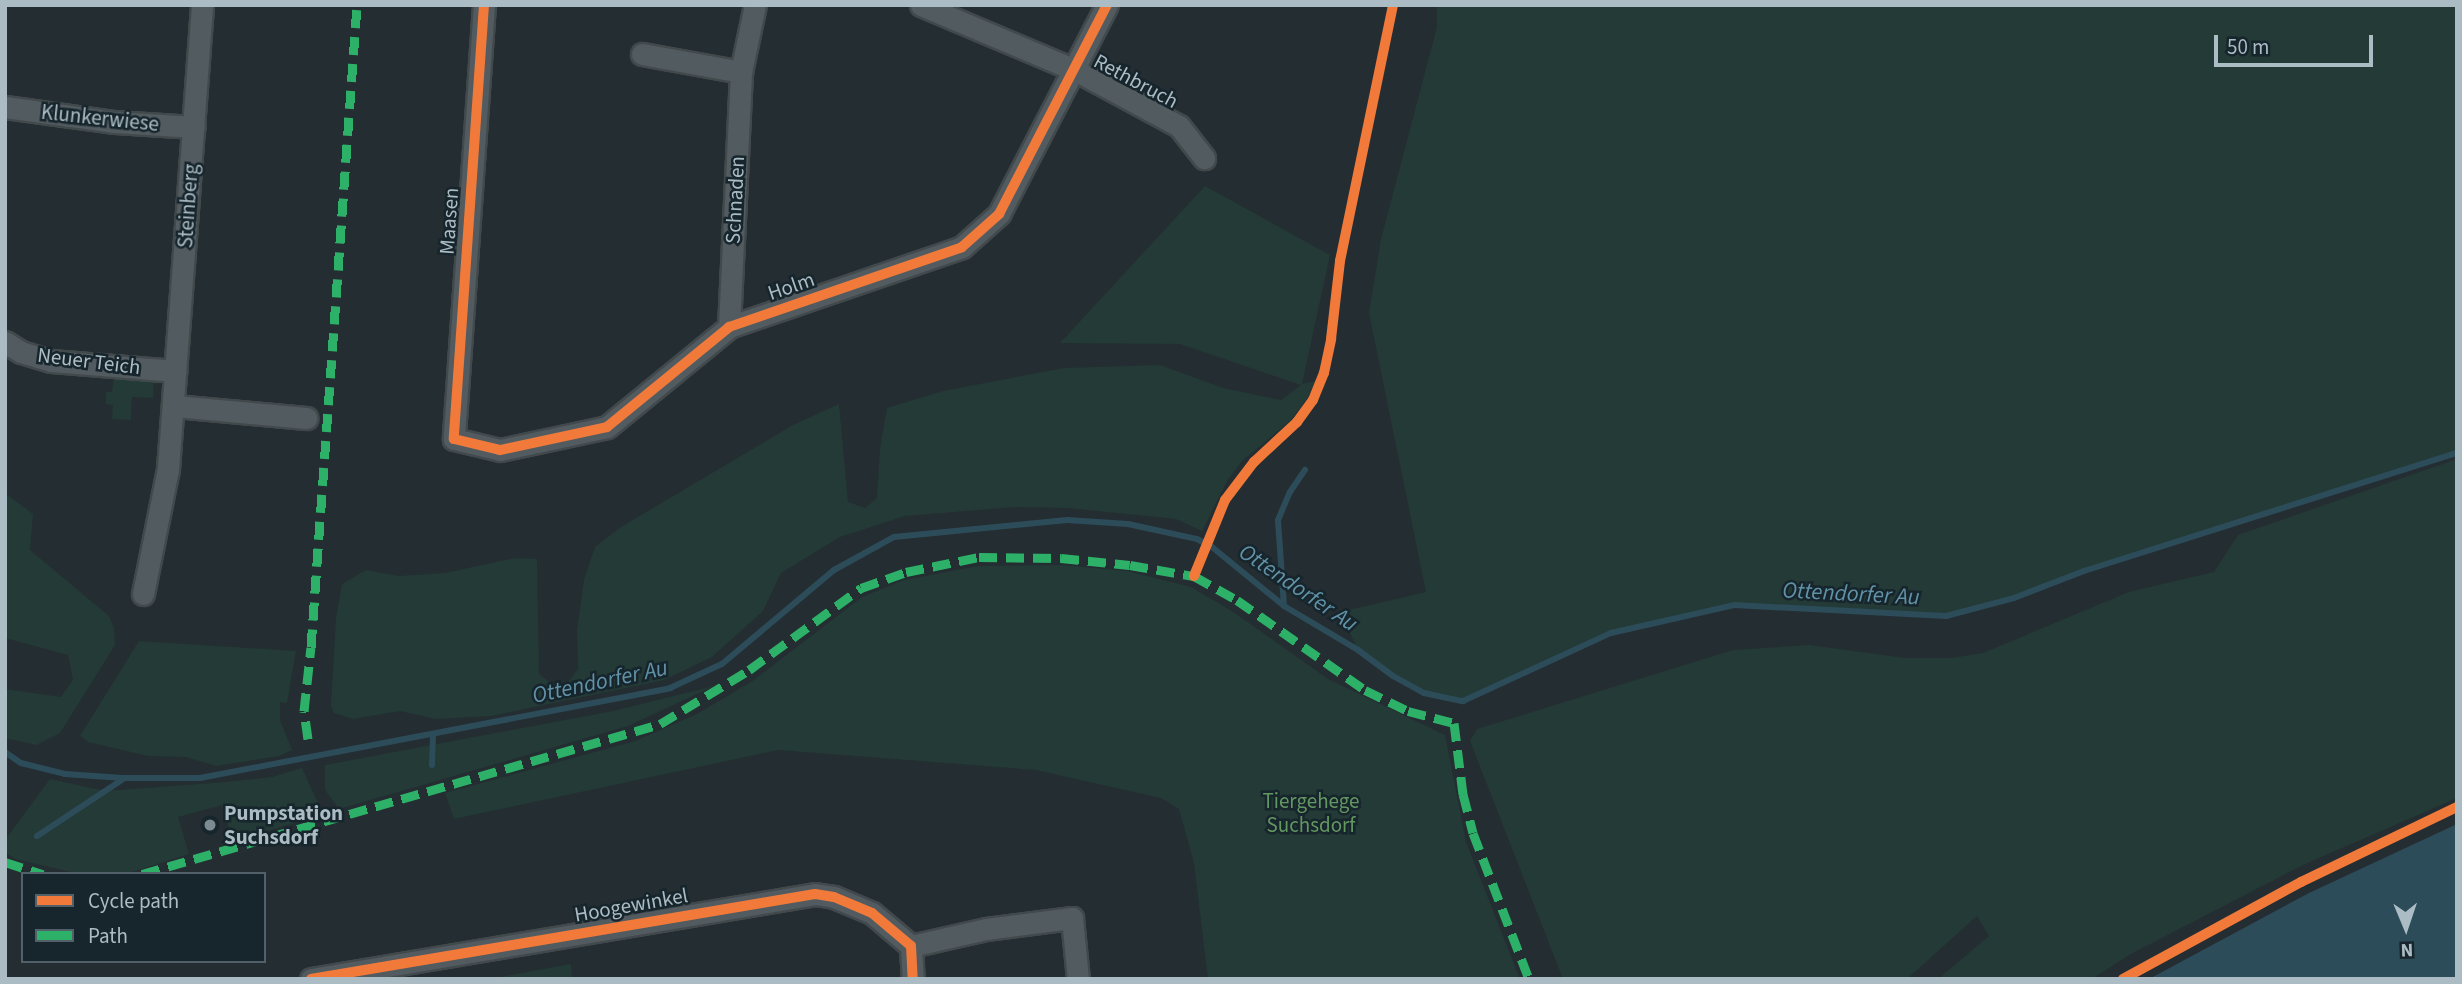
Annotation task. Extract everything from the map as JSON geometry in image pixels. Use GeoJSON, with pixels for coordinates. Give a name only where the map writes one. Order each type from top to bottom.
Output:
{"type":"FeatureCollection","features":[{"type":"Feature","properties":{"kind":"street","name":"Steinberg"},"geometry":{"type":"LineString","coordinates":[[143,594],[161,517],[174,406],[202,5]]}},
{"type":"Feature","properties":{"kind":"street","name":"Maasen"},"geometry":{"type":"LineString","coordinates":[[454,439],[484,5]]}},
{"type":"Feature","properties":{"kind":"street","name":"Schnaden"},"geometry":{"type":"LineString","coordinates":[[729,327],[741,72],[755,5]]}},
{"type":"Feature","properties":{"kind":"street","name":"Rethbruch"},"geometry":{"type":"LineString","coordinates":[[921,5],[1075,70],[1179,126],[1204,158]]}},
{"type":"Feature","properties":{"kind":"street","name":"Holm"},"geometry":{"type":"LineString","coordinates":[[454,439],[500,450],[607,427],[729,327],[962,247],[999,214],[1107,5]]}},
{"type":"Feature","properties":{"kind":"street"},"geometry":{"type":"LineString","coordinates":[[642,54],[741,72]]}},
{"type":"Feature","properties":{"kind":"street","name":"Klunkerwiese"},"geometry":{"type":"LineString","coordinates":[[5,107],[115,122],[194,127]]}},
{"type":"Feature","properties":{"kind":"street","name":"Neuer Teich"},"geometry":{"type":"LineString","coordinates":[[5,342],[21,352],[51,361],[176,371]]}},
{"type":"Feature","properties":{"kind":"street"},"geometry":{"type":"LineString","coordinates":[[174,406],[306,418]]}},
{"type":"Feature","properties":{"kind":"street","name":"Hoogewinkel"},"geometry":{"type":"LineString","coordinates":[[325,978],[815,894],[834,897],[872,913],[911,946]]}},
{"type":"Feature","properties":{"kind":"street"},"geometry":{"type":"LineString","coordinates":[[914,979],[911,946],[986,929],[1072,918],[1078,979]]}},
{"type":"Feature","properties":{"kind":"green space"},"geometry":{"type":"Polygon","coordinates":[[[1437,5],[2457,5],[2457,453],[2084,571],[2014,598],[1946,616],[1734,605],[1611,633],[1463,701],[1424,693],[1393,676],[1358,650],[1340,612],[1426,592],[1369,313],[1381,239],[1437,27],[1437,5]]]}},
{"type":"Feature","properties":{"kind":"green space"},"geometry":{"type":"Polygon","coordinates":[[[1205,186],[1330,255],[1302,384],[1316,381],[1307,399],[1291,420],[1242,461],[1227,481],[1202,531],[1176,519],[1068,508],[1015,507],[905,516],[840,537],[781,573],[763,611],[712,657],[664,680],[491,716],[436,719],[400,711],[353,719],[334,713],[331,706],[336,618],[342,584],[366,570],[399,576],[445,573],[515,558],[537,559],[539,674],[552,684],[568,682],[578,669],[577,630],[584,580],[595,547],[621,527],[793,425],[839,404],[848,502],[865,508],[877,498],[880,449],[887,408],[943,391],[1064,368],[1160,365],[1223,388],[1281,400],[1301,385],[1180,344],[1060,343],[1205,186]]]}},
{"type":"Feature","properties":{"kind":"green space"},"geometry":{"type":"Polygon","coordinates":[[[114,376],[154,380],[153,398],[132,397],[131,420],[112,419],[113,405],[106,404],[106,392],[112,392],[114,376]]]}},
{"type":"Feature","properties":{"kind":"green space"},"geometry":{"type":"Polygon","coordinates":[[[2457,459],[2457,798],[2303,865],[2131,954],[2092,979],[1938,979],[1989,936],[1977,916],[1907,979],[1563,979],[1470,741],[1477,729],[1733,650],[1809,645],[1906,658],[1951,658],[1983,653],[2129,592],[2214,572],[2238,535],[2457,459]]]}},
{"type":"Feature","properties":{"kind":"green space"},"geometry":{"type":"Polygon","coordinates":[[[5,493],[33,514],[30,550],[109,616],[114,628],[115,645],[60,733],[36,745],[5,738],[5,689],[61,697],[73,680],[68,655],[5,638],[5,493]]]}},
{"type":"Feature","properties":{"kind":"green space","name":"Tiergehege Suchsdorf"},"geometry":{"type":"Polygon","coordinates":[[[1061,565],[1127,571],[1191,587],[1235,613],[1328,679],[1445,735],[1466,842],[1520,979],[1208,979],[1194,863],[1179,809],[1161,798],[1036,770],[778,750],[454,819],[445,793],[635,741],[697,714],[754,680],[862,597],[904,580],[978,566],[1061,565]]]}},
{"type":"Feature","properties":{"kind":"green space"},"geometry":{"type":"Polygon","coordinates":[[[139,641],[296,651],[287,703],[280,702],[280,720],[292,750],[279,756],[216,766],[186,757],[148,756],[88,742],[80,736],[139,641]]]}},
{"type":"Feature","properties":{"kind":"green space"},"geometry":{"type":"Polygon","coordinates":[[[714,686],[628,726],[339,809],[325,790],[325,765],[613,711],[714,686]]]}},
{"type":"Feature","properties":{"kind":"green space"},"geometry":{"type":"Polygon","coordinates":[[[302,768],[319,805],[319,816],[233,841],[222,805],[178,817],[189,854],[132,872],[71,872],[15,859],[5,852],[5,840],[50,779],[105,791],[272,777],[302,768]]]}},
{"type":"Feature","properties":{"kind":"green space"},"geometry":{"type":"Polygon","coordinates":[[[571,964],[572,979],[489,979],[571,964]]]}},
{"type":"Feature","properties":{"kind":"water"},"geometry":{"type":"Polygon","coordinates":[[[2457,824],[2457,979],[2149,979],[2309,893],[2457,824]]]}},
{"type":"Feature","properties":{"kind":"waterway","name":"Ottendorfer Au"},"geometry":{"type":"LineString","coordinates":[[5,752],[21,763],[65,774],[123,778],[200,778],[670,688],[722,664],[834,570],[894,537],[1067,520],[1128,524],[1197,539],[1212,547],[1284,606],[1358,650],[1393,676],[1424,693],[1463,701],[1611,633],[1734,605],[1946,616],[2014,598],[2084,571],[2457,453]]}},
{"type":"Feature","properties":{"kind":"waterway"},"geometry":{"type":"LineString","coordinates":[[1284,606],[1278,520],[1290,492],[1305,470]]}},
{"type":"Feature","properties":{"kind":"waterway"},"geometry":{"type":"LineString","coordinates":[[432,765],[433,734]]}},
{"type":"Feature","properties":{"kind":"waterway"},"geometry":{"type":"LineString","coordinates":[[37,836],[123,779]]}},
{"type":"Feature","properties":{"kind":"marked path"},"geometry":{"type":"LineString","coordinates":[[308,739],[304,711],[311,647],[357,5]]}},
{"type":"Feature","properties":{"kind":"marked path"},"geometry":{"type":"LineString","coordinates":[[149,872],[660,724],[749,670],[861,588],[906,572],[979,557],[1061,558],[1130,565],[1194,576],[1237,600],[1365,690],[1408,711],[1454,723],[1463,794],[1473,833],[1529,979]]}},
{"type":"Feature","properties":{"kind":"marked path"},"geometry":{"type":"LineString","coordinates":[[5,862],[37,872]]}},
{"type":"Feature","properties":{"kind":"cycle path"},"geometry":{"type":"LineString","coordinates":[[484,5],[454,439],[500,450],[607,427],[729,327],[962,247],[999,214],[1107,5]]}},
{"type":"Feature","properties":{"kind":"cycle path"},"geometry":{"type":"LineString","coordinates":[[1194,576],[1225,500],[1254,462],[1297,422],[1313,400],[1324,373],[1331,339],[1340,261],[1393,5]]}},
{"type":"Feature","properties":{"kind":"cycle path"},"geometry":{"type":"LineString","coordinates":[[2123,979],[2301,882],[2457,807]]}},
{"type":"Feature","properties":{"kind":"cycle path"},"geometry":{"type":"LineString","coordinates":[[311,979],[815,894],[834,897],[872,913],[911,946],[913,979]]}},
{"type":"Feature","properties":{"kind":"place","name":"Pumpstation Suchsdorf"},"geometry":{"type":"Point","coordinates":[210,825]}}]}
